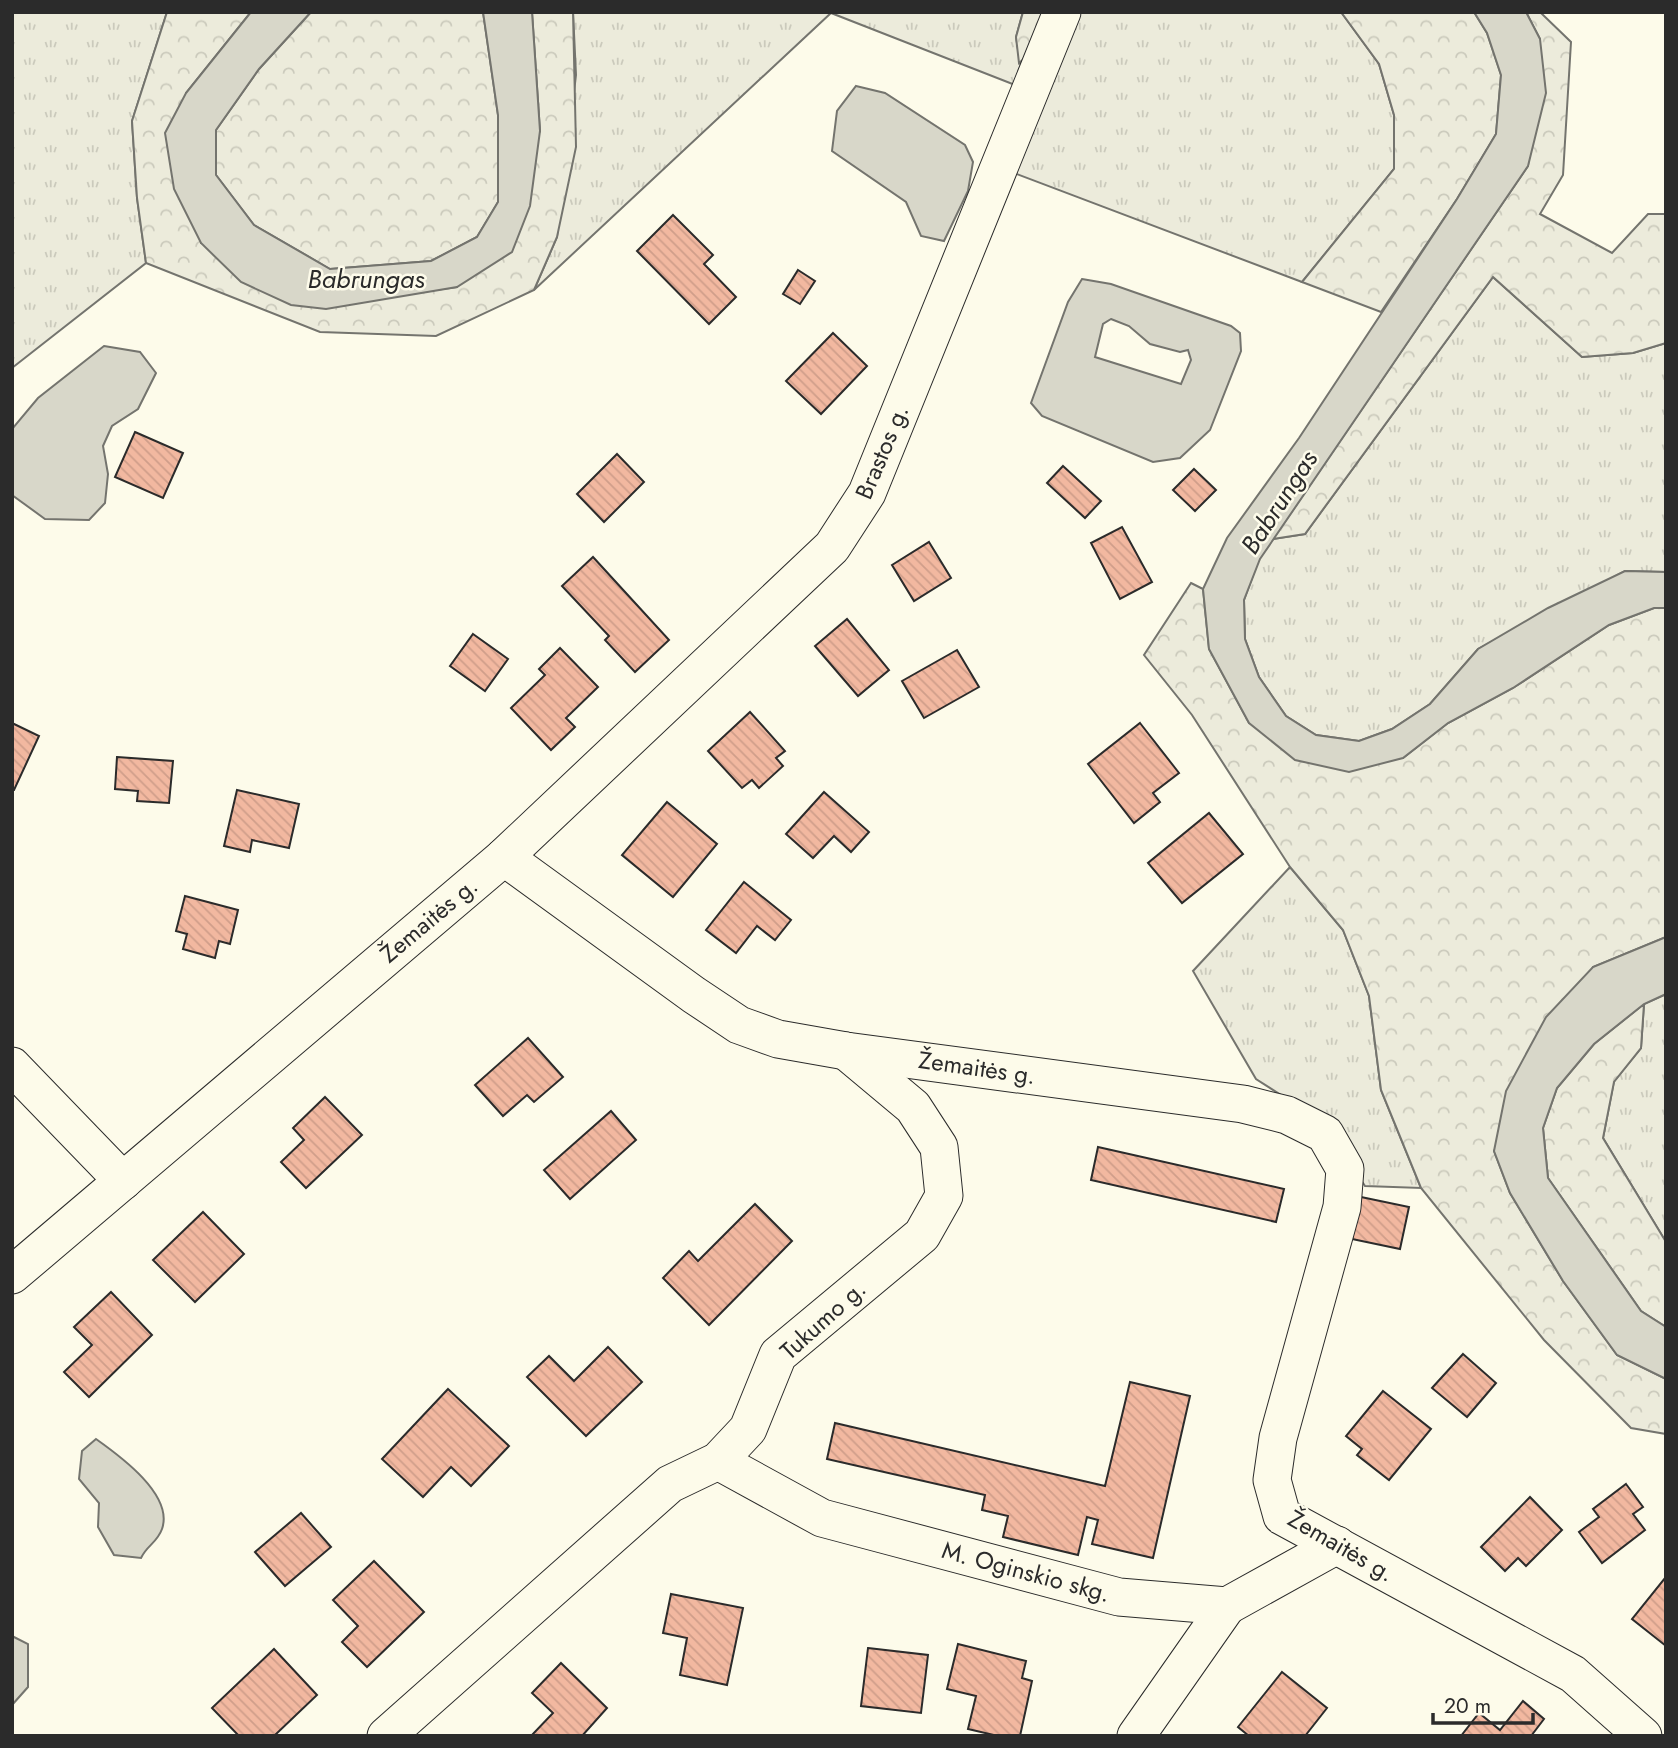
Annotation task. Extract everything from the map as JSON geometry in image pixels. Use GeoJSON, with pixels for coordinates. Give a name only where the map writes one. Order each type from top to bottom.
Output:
{"type":"FeatureCollection","features":[{"type":"Feature","properties":{"kind":"street","name":"Brastos g."},"geometry":{"type":"LineString","coordinates":[[504,857],[832,547],[867,493],[1062,12]]}},
{"type":"Feature","properties":{"kind":"street","name":"Žemaitės g."},"geometry":{"type":"LineString","coordinates":[[12,1275],[504,857],[739,1025],[778,1039],[846,1051],[1243,1104],[1287,1115],[1325,1134],[1345,1168],[1342,1207],[1278,1438],[1272,1480],[1282,1516],[1573,1674],[1643,1736]]}},
{"type":"Feature","properties":{"kind":"street","name":"Tukumo g."},"geometry":{"type":"LineString","coordinates":[[386,1736],[670,1484],[718,1461],[748,1429],[778,1355],[922,1235],[944,1196],[939,1147],[914,1107],[846,1051]]}},
{"type":"Feature","properties":{"kind":"street"},"geometry":{"type":"LineString","coordinates":[[12,1066],[123,1181]]}},
{"type":"Feature","properties":{"kind":"street","name":"M. Oginskio skg."},"geometry":{"type":"LineString","coordinates":[[718,1461],[822,1518],[1119,1597],[1227,1606]]}},
{"type":"Feature","properties":{"kind":"street"},"geometry":{"type":"LineString","coordinates":[[1136,1736],[1227,1606],[1337,1545]]}},
{"type":"Feature","properties":{"kind":"green space"},"geometry":{"type":"Polygon","coordinates":[[[12,12],[167,12],[132,121],[137,198],[146,263],[12,368],[12,12]]]}},
{"type":"Feature","properties":{"kind":"green space"},"geometry":{"type":"Polygon","coordinates":[[[167,12],[251,12],[186,93],[201,243],[391,296],[457,287],[540,131],[532,12],[573,12],[576,147],[557,237],[534,290],[436,336],[320,332],[146,263],[137,198],[132,121],[167,12]]]}},
{"type":"Feature","properties":{"kind":"green space"},"geometry":{"type":"Polygon","coordinates":[[[311,12],[483,12],[498,115],[498,202],[477,237],[431,261],[330,269],[254,225],[216,175],[216,130],[259,69],[311,12]]]}},
{"type":"Feature","properties":{"kind":"green space"},"geometry":{"type":"Polygon","coordinates":[[[573,12],[1023,12],[1016,37],[1020,62],[1046,12],[1341,12],[1379,64],[1394,115],[1394,169],[1302,282],[1006,170],[1038,94],[831,13],[534,290],[557,237],[576,75],[573,12]]]}},
{"type":"Feature","properties":{"kind":"green space"},"geometry":{"type":"Polygon","coordinates":[[[1023,12],[1046,12],[1033,51],[1019,63],[1016,37],[1023,12]]]}},
{"type":"Feature","properties":{"kind":"green space"},"geometry":{"type":"Polygon","coordinates":[[[1341,12],[1474,12],[1487,33],[1501,75],[1496,134],[1457,199],[1381,312],[1302,282],[1394,169],[1394,115],[1379,64],[1341,12]]]}},
{"type":"Feature","properties":{"kind":"green space"},"geometry":{"type":"Polygon","coordinates":[[[1526,12],[1540,12],[1571,42],[1563,175],[1540,214],[1612,253],[1648,214],[1666,214],[1666,343],[1633,353],[1582,357],[1493,277],[1305,534],[1273,539],[1528,166],[1540,39],[1526,12]]]}},
{"type":"Feature","properties":{"kind":"green space"},"geometry":{"type":"Polygon","coordinates":[[[1493,277],[1582,357],[1633,353],[1666,343],[1666,572],[1625,571],[1478,649],[1430,704],[1392,729],[1359,741],[1316,735],[1286,716],[1259,677],[1245,639],[1244,600],[1259,559],[1273,539],[1305,534],[1493,277]]]}},
{"type":"Feature","properties":{"kind":"green space"},"geometry":{"type":"Polygon","coordinates":[[[1191,583],[1203,589],[1209,649],[1249,723],[1403,758],[1448,723],[1513,688],[1609,625],[1654,608],[1666,608],[1666,937],[1593,967],[1494,1151],[1510,1193],[1563,1281],[1617,1355],[1666,1379],[1666,1434],[1631,1428],[1544,1340],[1421,1188],[1381,1090],[1369,996],[1343,930],[1290,867],[1192,715],[1144,655],[1191,583]]]}},
{"type":"Feature","properties":{"kind":"green space"},"geometry":{"type":"Polygon","coordinates":[[[1290,867],[1343,930],[1369,996],[1381,1090],[1421,1188],[1365,1186],[1323,1122],[1256,1079],[1193,971],[1290,867]]]}},
{"type":"Feature","properties":{"kind":"green space"},"geometry":{"type":"Polygon","coordinates":[[[1666,994],[1666,1242],[1603,1138],[1614,1081],[1641,1048],[1644,1004],[1666,994]]]}},
{"type":"Feature","properties":{"kind":"green space"},"geometry":{"type":"Polygon","coordinates":[[[1644,1004],[1641,1048],[1614,1082],[1603,1138],[1666,1242],[1666,1327],[1641,1311],[1548,1178],[1543,1128],[1557,1088],[1594,1044],[1644,1004]]]}},
{"type":"Feature","properties":{"kind":"water","name":"Babrungas"},"geometry":{"type":"Polygon","coordinates":[[[251,12],[311,12],[259,69],[216,130],[216,175],[254,225],[330,269],[431,261],[477,237],[498,202],[498,115],[483,12],[532,12],[540,131],[530,206],[512,252],[457,287],[326,309],[291,305],[241,282],[201,243],[174,189],[165,133],[186,93],[251,12]]]}},
{"type":"Feature","properties":{"kind":"water","name":"Babrungas"},"geometry":{"type":"Polygon","coordinates":[[[1474,12],[1526,12],[1540,39],[1546,93],[1528,166],[1260,559],[1244,600],[1245,639],[1259,677],[1286,716],[1316,735],[1359,741],[1392,729],[1430,704],[1478,649],[1548,608],[1625,571],[1666,572],[1666,608],[1654,608],[1609,625],[1513,688],[1448,723],[1403,758],[1349,772],[1295,760],[1249,723],[1209,649],[1203,589],[1227,538],[1299,438],[1457,199],[1496,134],[1501,75],[1487,33],[1474,12]]]}},
{"type":"Feature","properties":{"kind":"water"},"geometry":{"type":"Polygon","coordinates":[[[856,86],[885,93],[965,145],[973,162],[968,191],[944,241],[921,236],[906,202],[832,151],[837,111],[856,86]]]}},
{"type":"Feature","properties":{"kind":"water"},"geometry":{"type":"Polygon","coordinates":[[[1082,279],[1111,284],[1231,326],[1240,333],[1241,351],[1210,430],[1180,458],[1153,462],[1042,416],[1031,403],[1068,302],[1082,279]],[[1111,319],[1103,324],[1095,357],[1181,384],[1191,360],[1188,350],[1180,352],[1150,344],[1129,326],[1111,319]]]}},
{"type":"Feature","properties":{"kind":"water"},"geometry":{"type":"Polygon","coordinates":[[[104,346],[140,352],[156,373],[138,409],[112,426],[103,446],[108,474],[105,503],[89,520],[45,519],[12,495],[12,429],[38,398],[104,346]]]}},
{"type":"Feature","properties":{"kind":"water"},"geometry":{"type":"Polygon","coordinates":[[[1666,937],[1666,994],[1644,1004],[1594,1044],[1557,1088],[1543,1128],[1548,1178],[1641,1311],[1666,1327],[1666,1379],[1617,1355],[1563,1281],[1510,1193],[1494,1151],[1506,1091],[1546,1017],[1593,967],[1666,937]]]}},
{"type":"Feature","properties":{"kind":"water"},"geometry":{"type":"Polygon","coordinates":[[[96,1439],[131,1466],[153,1490],[160,1503],[164,1516],[162,1529],[141,1558],[114,1555],[98,1527],[99,1503],[79,1479],[82,1451],[96,1439]]]}},
{"type":"Feature","properties":{"kind":"water"},"geometry":{"type":"Polygon","coordinates":[[[12,1636],[28,1644],[28,1687],[12,1705],[12,1636]]]}},
{"type":"Feature","properties":{"kind":"building"},"geometry":{"type":"Polygon","coordinates":[[[673,215],[713,255],[704,264],[736,297],[709,324],[637,251],[673,215]]]}},
{"type":"Feature","properties":{"kind":"building"},"geometry":{"type":"Polygon","coordinates":[[[798,270],[815,281],[800,304],[783,294],[798,270]]]}},
{"type":"Feature","properties":{"kind":"building"},"geometry":{"type":"Polygon","coordinates":[[[833,333],[867,366],[821,414],[786,381],[833,333]]]}},
{"type":"Feature","properties":{"kind":"building"},"geometry":{"type":"Polygon","coordinates":[[[135,432],[183,453],[163,498],[115,477],[135,432]]]}},
{"type":"Feature","properties":{"kind":"building"},"geometry":{"type":"Polygon","coordinates":[[[617,454],[644,482],[604,522],[577,494],[617,454]]]}},
{"type":"Feature","properties":{"kind":"building"},"geometry":{"type":"Polygon","coordinates":[[[1063,466],[1101,501],[1085,518],[1047,483],[1063,466]]]}},
{"type":"Feature","properties":{"kind":"building"},"geometry":{"type":"Polygon","coordinates":[[[1194,469],[1216,490],[1195,511],[1173,490],[1194,469]]]}},
{"type":"Feature","properties":{"kind":"building"},"geometry":{"type":"Polygon","coordinates":[[[1122,527],[1152,582],[1120,599],[1091,543],[1122,527]]]}},
{"type":"Feature","properties":{"kind":"building"},"geometry":{"type":"Polygon","coordinates":[[[929,542],[951,578],[914,601],[892,565],[929,542]]]}},
{"type":"Feature","properties":{"kind":"building"},"geometry":{"type":"Polygon","coordinates":[[[593,557],[669,640],[635,672],[605,640],[609,636],[562,586],[593,557]]]}},
{"type":"Feature","properties":{"kind":"building"},"geometry":{"type":"Polygon","coordinates":[[[847,619],[889,670],[858,696],[815,646],[847,619]]]}},
{"type":"Feature","properties":{"kind":"building"},"geometry":{"type":"Polygon","coordinates":[[[473,634],[508,659],[485,691],[450,666],[473,634]]]}},
{"type":"Feature","properties":{"kind":"building"},"geometry":{"type":"Polygon","coordinates":[[[560,648],[598,687],[566,718],[575,727],[551,750],[511,708],[545,675],[539,669],[560,648]]]}},
{"type":"Feature","properties":{"kind":"building"},"geometry":{"type":"Polygon","coordinates":[[[957,650],[979,687],[924,718],[902,681],[957,650]]]}},
{"type":"Feature","properties":{"kind":"building"},"geometry":{"type":"Polygon","coordinates":[[[750,712],[785,751],[776,758],[783,766],[759,788],[752,780],[742,788],[708,751],[750,712]]]}},
{"type":"Feature","properties":{"kind":"building"},"geometry":{"type":"Polygon","coordinates":[[[12,723],[39,736],[14,790],[12,790],[12,723]]]}},
{"type":"Feature","properties":{"kind":"building"},"geometry":{"type":"Polygon","coordinates":[[[1140,723],[1179,773],[1153,793],[1160,802],[1134,823],[1088,764],[1140,723]]]}},
{"type":"Feature","properties":{"kind":"building"},"geometry":{"type":"Polygon","coordinates":[[[117,757],[173,761],[169,803],[137,801],[138,791],[115,789],[117,757]]]}},
{"type":"Feature","properties":{"kind":"building"},"geometry":{"type":"Polygon","coordinates":[[[237,790],[299,804],[289,848],[252,840],[250,852],[224,846],[237,790]]]}},
{"type":"Feature","properties":{"kind":"building"},"geometry":{"type":"Polygon","coordinates":[[[824,792],[869,832],[851,852],[834,836],[813,858],[786,834],[824,792]]]}},
{"type":"Feature","properties":{"kind":"building"},"geometry":{"type":"Polygon","coordinates":[[[667,802],[717,844],[673,897],[622,855],[667,802]]]}},
{"type":"Feature","properties":{"kind":"building"},"geometry":{"type":"Polygon","coordinates":[[[1209,813],[1243,854],[1182,903],[1148,863],[1209,813]]]}},
{"type":"Feature","properties":{"kind":"building"},"geometry":{"type":"Polygon","coordinates":[[[744,882],[791,920],[775,940],[757,926],[736,953],[706,930],[744,882]]]}},
{"type":"Feature","properties":{"kind":"building"},"geometry":{"type":"Polygon","coordinates":[[[185,896],[238,910],[230,944],[219,941],[215,958],[183,949],[187,934],[176,931],[185,896]]]}},
{"type":"Feature","properties":{"kind":"building"},"geometry":{"type":"Polygon","coordinates":[[[528,1038],[563,1077],[534,1102],[527,1095],[503,1116],[475,1085],[528,1038]]]}},
{"type":"Feature","properties":{"kind":"building"},"geometry":{"type":"Polygon","coordinates":[[[325,1097],[362,1135],[306,1188],[281,1162],[304,1140],[293,1128],[325,1097]]]}},
{"type":"Feature","properties":{"kind":"building"},"geometry":{"type":"Polygon","coordinates":[[[611,1111],[636,1140],[570,1199],[544,1170],[611,1111]]]}},
{"type":"Feature","properties":{"kind":"building"},"geometry":{"type":"Polygon","coordinates":[[[1098,1147],[1284,1189],[1276,1222],[1091,1180],[1098,1147]]]}},
{"type":"Feature","properties":{"kind":"building"},"geometry":{"type":"Polygon","coordinates":[[[1361,1197],[1409,1207],[1400,1249],[1352,1239],[1361,1197]]]}},
{"type":"Feature","properties":{"kind":"building"},"geometry":{"type":"Polygon","coordinates":[[[755,1204],[792,1241],[709,1325],[663,1278],[689,1251],[698,1261],[755,1204]]]}},
{"type":"Feature","properties":{"kind":"building"},"geometry":{"type":"Polygon","coordinates":[[[203,1212],[244,1254],[195,1302],[153,1260],[203,1212]]]}},
{"type":"Feature","properties":{"kind":"building"},"geometry":{"type":"Polygon","coordinates":[[[111,1292],[152,1335],[89,1397],[64,1372],[92,1345],[74,1327],[111,1292]]]}},
{"type":"Feature","properties":{"kind":"building"},"geometry":{"type":"Polygon","coordinates":[[[608,1347],[642,1382],[586,1436],[527,1377],[549,1356],[574,1381],[608,1347]]]}},
{"type":"Feature","properties":{"kind":"building"},"geometry":{"type":"Polygon","coordinates":[[[1463,1354],[1496,1383],[1467,1417],[1432,1388],[1463,1354]]]}},
{"type":"Feature","properties":{"kind":"building"},"geometry":{"type":"Polygon","coordinates":[[[1130,1382],[1190,1396],[1153,1558],[1092,1544],[1098,1520],[1087,1517],[1078,1555],[1003,1537],[1008,1516],[982,1510],[985,1495],[827,1459],[835,1423],[1105,1486],[1130,1382]]]}},
{"type":"Feature","properties":{"kind":"building"},"geometry":{"type":"Polygon","coordinates":[[[448,1389],[509,1446],[471,1486],[451,1467],[423,1497],[382,1459],[448,1389]]]}},
{"type":"Feature","properties":{"kind":"building"},"geometry":{"type":"Polygon","coordinates":[[[1383,1391],[1431,1429],[1389,1480],[1357,1455],[1362,1449],[1346,1436],[1383,1391]]]}},
{"type":"Feature","properties":{"kind":"building"},"geometry":{"type":"Polygon","coordinates":[[[1626,1484],[1643,1507],[1633,1514],[1645,1530],[1602,1563],[1579,1532],[1599,1517],[1593,1509],[1626,1484]]]}},
{"type":"Feature","properties":{"kind":"building"},"geometry":{"type":"Polygon","coordinates":[[[1530,1497],[1562,1530],[1526,1566],[1518,1558],[1505,1571],[1481,1547],[1530,1497]]]}},
{"type":"Feature","properties":{"kind":"building"},"geometry":{"type":"Polygon","coordinates":[[[301,1513],[331,1547],[285,1586],[255,1552],[301,1513]]]}},
{"type":"Feature","properties":{"kind":"building"},"geometry":{"type":"Polygon","coordinates":[[[374,1561],[424,1612],[367,1667],[342,1642],[358,1626],[333,1600],[374,1561]]]}},
{"type":"Feature","properties":{"kind":"building"},"geometry":{"type":"Polygon","coordinates":[[[1666,1579],[1666,1646],[1632,1619],[1666,1579]]]}},
{"type":"Feature","properties":{"kind":"building"},"geometry":{"type":"Polygon","coordinates":[[[671,1594],[743,1608],[727,1685],[680,1675],[687,1638],[663,1633],[671,1594]]]}},
{"type":"Feature","properties":{"kind":"building"},"geometry":{"type":"Polygon","coordinates":[[[958,1644],[1026,1661],[1022,1678],[1032,1681],[1020,1736],[998,1736],[968,1729],[976,1696],[947,1689],[958,1644]]]}},
{"type":"Feature","properties":{"kind":"building"},"geometry":{"type":"Polygon","coordinates":[[[868,1648],[928,1655],[921,1713],[861,1706],[868,1648]]]}},
{"type":"Feature","properties":{"kind":"building"},"geometry":{"type":"Polygon","coordinates":[[[274,1649],[317,1695],[274,1736],[239,1736],[212,1708],[274,1649]]]}},
{"type":"Feature","properties":{"kind":"building"},"geometry":{"type":"Polygon","coordinates":[[[561,1663],[607,1708],[582,1736],[531,1736],[553,1713],[532,1693],[561,1663]]]}},
{"type":"Feature","properties":{"kind":"building"},"geometry":{"type":"Polygon","coordinates":[[[1282,1672],[1327,1708],[1305,1736],[1249,1736],[1238,1727],[1282,1672]]]}},
{"type":"Feature","properties":{"kind":"building"},"geometry":{"type":"Polygon","coordinates":[[[1523,1701],[1544,1719],[1531,1736],[1461,1736],[1479,1713],[1500,1730],[1523,1701]]]}}]}
